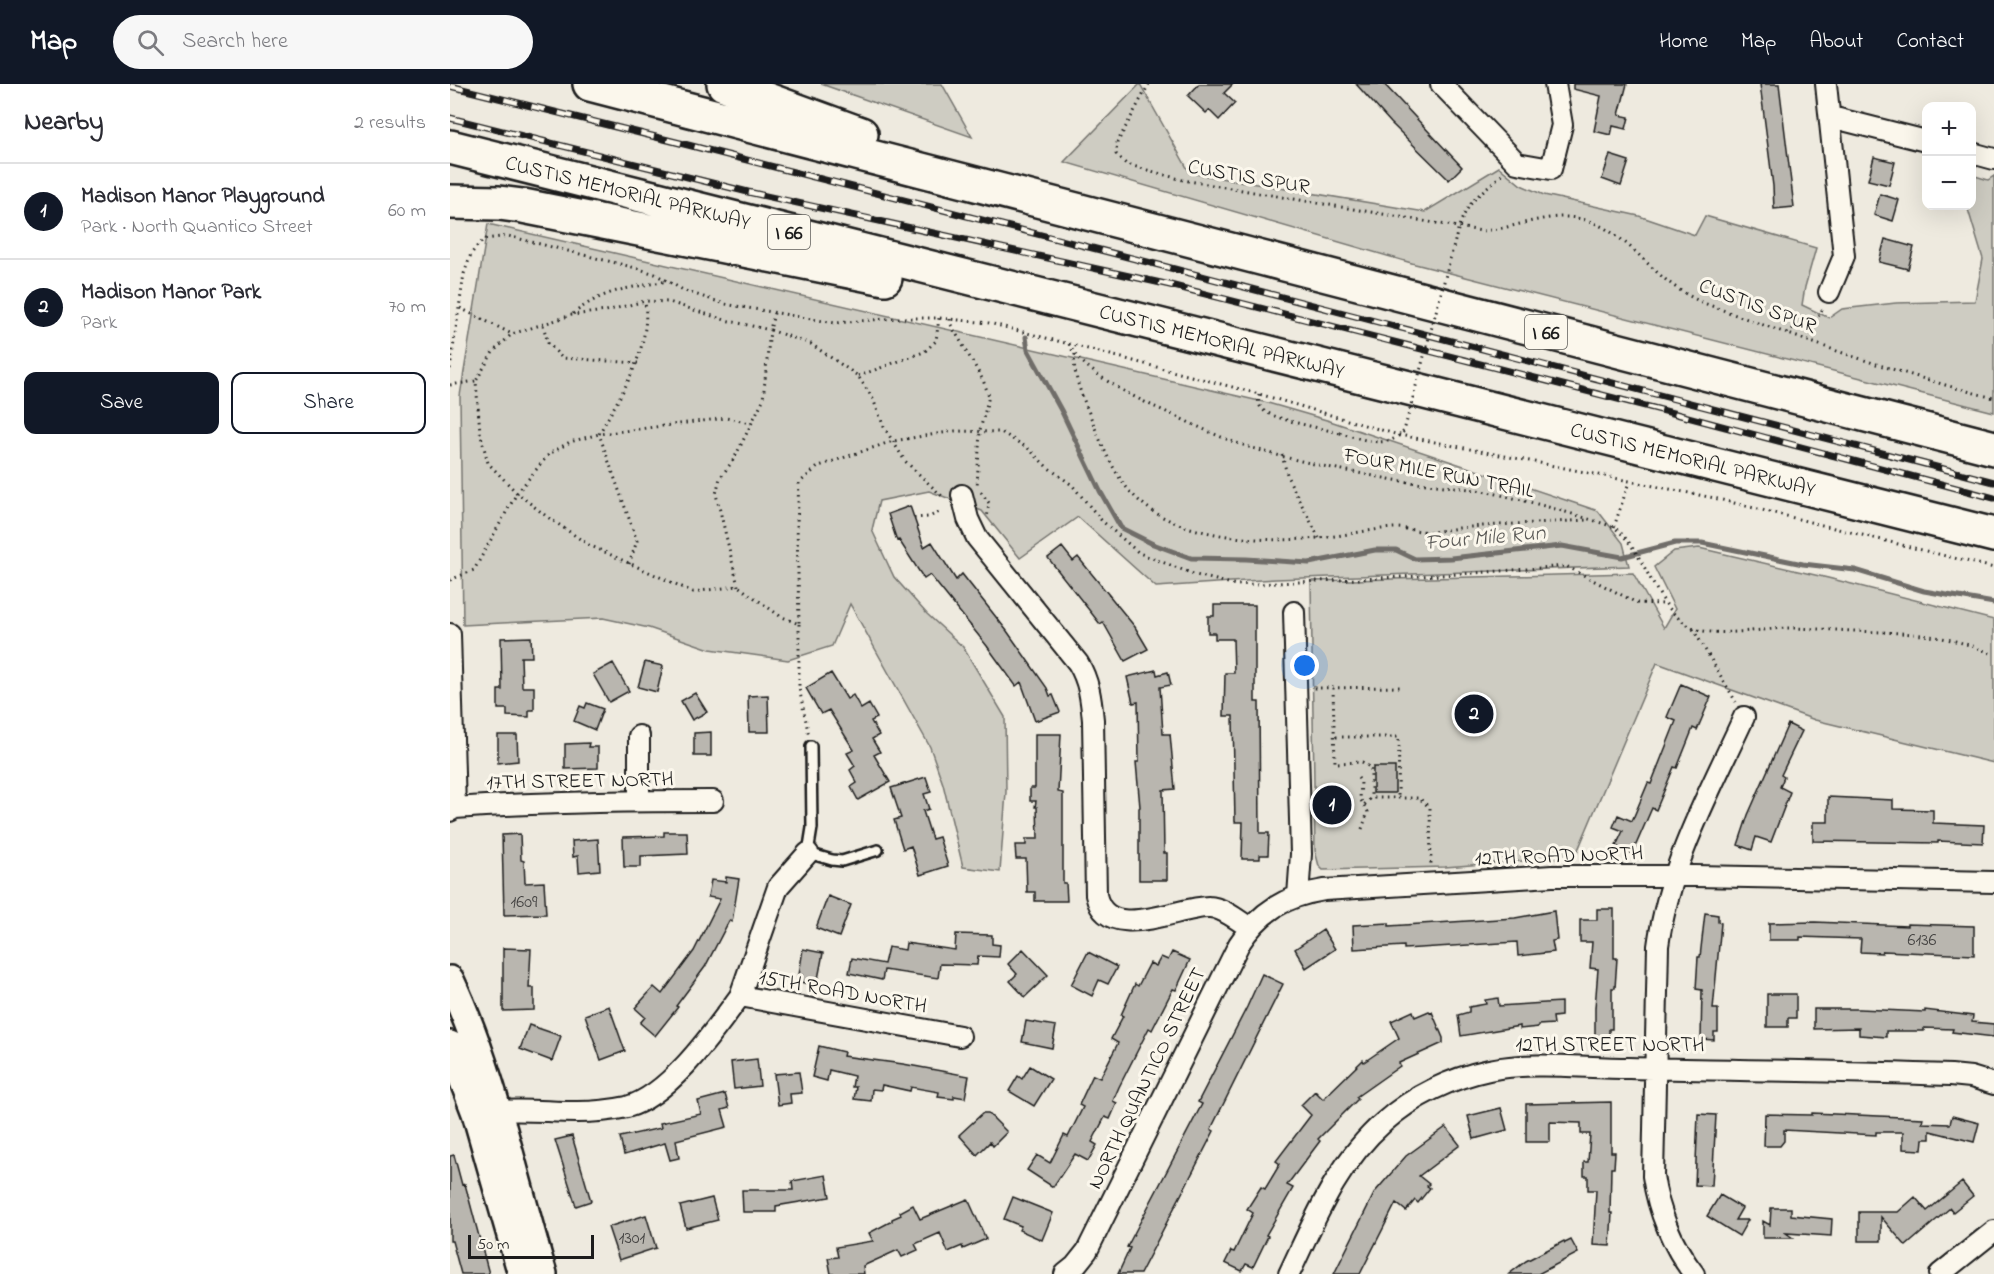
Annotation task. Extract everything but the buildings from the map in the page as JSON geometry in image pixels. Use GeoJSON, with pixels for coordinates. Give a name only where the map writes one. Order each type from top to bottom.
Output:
{"type":"FeatureCollection","features":[{"type":"Feature","properties":{"kind":"highway","name":"I 66"},"geometry":{"type":"LineString","coordinates":[[590,84],[1994,448]]}},
{"type":"Feature","properties":{"kind":"highway"},"geometry":{"type":"LineString","coordinates":[[724,84],[858,133],[1007,177],[1098,215]]}},
{"type":"Feature","properties":{"kind":"highway","name":"CUSTIS MEMORIAL PARKWAY"},"geometry":{"type":"LineString","coordinates":[[450,147],[1994,535]]}},
{"type":"Feature","properties":{"kind":"highway"},"geometry":{"type":"LineString","coordinates":[[450,202],[500,203],[547,210],[858,272],[994,303],[1129,317]]}},
{"type":"Feature","properties":{"kind":"main road"},"geometry":{"type":"LineString","coordinates":[[450,980],[475,1041],[487,1111],[522,1274]]}},
{"type":"Feature","properties":{"kind":"main road"},"geometry":{"type":"LineString","coordinates":[[450,1045],[487,1111],[524,1210],[543,1274]]}},
{"type":"Feature","properties":{"kind":"street"},"geometry":{"type":"LineString","coordinates":[[1441,84],[1517,163],[1551,169],[1562,126],[1556,84]]}},
{"type":"Feature","properties":{"kind":"street"},"geometry":{"type":"LineString","coordinates":[[1826,84],[1844,256],[1829,292]]}},
{"type":"Feature","properties":{"kind":"street"},"geometry":{"type":"LineString","coordinates":[[1831,117],[1922,140]]}},
{"type":"Feature","properties":{"kind":"street"},"geometry":{"type":"LineString","coordinates":[[1976,154],[1994,159]]}},
{"type":"Feature","properties":{"kind":"street"},"geometry":{"type":"LineString","coordinates":[[962,497],[970,525],[977,538],[1077,661],[1085,676],[1091,695],[1093,720],[1097,900],[1102,909],[1112,916],[1144,921],[1208,907],[1250,928]]}},
{"type":"Feature","properties":{"kind":"street"},"geometry":{"type":"LineString","coordinates":[[1294,612],[1301,862],[1298,896]]}},
{"type":"Feature","properties":{"kind":"street"},"geometry":{"type":"LineString","coordinates":[[450,634],[453,810]]}},
{"type":"Feature","properties":{"kind":"street"},"geometry":{"type":"LineString","coordinates":[[1694,1274],[1677,1250],[1660,1207],[1654,1183],[1654,1068],[1658,946],[1662,919],[1674,876],[1744,717]]}},
{"type":"Feature","properties":{"kind":"street"},"geometry":{"type":"LineString","coordinates":[[639,736],[639,801]]}},
{"type":"Feature","properties":{"kind":"street","name":"17TH STREET NORTH"},"geometry":{"type":"LineString","coordinates":[[453,810],[508,804],[713,801]]}},
{"type":"Feature","properties":{"kind":"street"},"geometry":{"type":"LineString","coordinates":[[740,996],[778,887],[808,853]]}},
{"type":"Feature","properties":{"kind":"street","name":"12TH ROAD NORTH"},"geometry":{"type":"LineString","coordinates":[[1250,928],[1272,908],[1298,896],[1330,890],[1552,876],[1994,882]]}},
{"type":"Feature","properties":{"kind":"street","name":"NORTH QUANTICO STREET"},"geometry":{"type":"LineString","coordinates":[[1065,1274],[1087,1251],[1233,955],[1250,928]]}},
{"type":"Feature","properties":{"kind":"street","name":"15TH ROAD NORTH"},"geometry":{"type":"LineString","coordinates":[[487,1111],[533,1109],[578,1112],[628,1106],[659,1091],[705,1042],[740,996],[960,1036]]}},
{"type":"Feature","properties":{"kind":"street","name":"12TH STREET NORTH"},"geometry":{"type":"LineString","coordinates":[[1289,1274],[1325,1196],[1351,1157],[1385,1121],[1414,1100],[1450,1082],[1478,1072],[1539,1065],[1951,1075],[1971,1077],[1994,1084]]}},
{"type":"Feature","properties":{"kind":"street"},"geometry":{"type":"LineString","coordinates":[[1940,1274],[1994,1231]]}},
{"type":"Feature","properties":{"kind":"lane"},"geometry":{"type":"LineString","coordinates":[[811,746],[812,828],[808,853],[842,861],[878,850]]}},
{"type":"Feature","properties":{"kind":"path","name":"CUSTIS SPUR"},"geometry":{"type":"LineString","coordinates":[[1149,84],[1116,143],[1116,154],[1126,164],[1183,180],[1482,231],[1498,230],[1560,217],[1587,220],[1610,231],[1629,244],[1684,294],[1711,306],[1845,352],[1872,364],[1994,398]]}},
{"type":"Feature","properties":{"kind":"path"},"geometry":{"type":"LineString","coordinates":[[1259,394],[1259,405],[1274,416],[1377,442],[1386,443],[1399,437],[1404,431],[1463,215],[1475,197],[1517,163]]}},
{"type":"Feature","properties":{"kind":"path"},"geometry":{"type":"LineString","coordinates":[[450,369],[464,274],[471,254],[486,239],[508,236],[655,274],[685,291],[725,304],[774,313],[835,323],[897,318],[939,318],[989,323],[1259,394],[1395,434],[1714,498],[1994,568]]}},
{"type":"Feature","properties":{"kind":"path"},"geometry":{"type":"LineString","coordinates":[[668,281],[614,290],[588,302],[572,315],[606,311],[645,301],[669,302],[812,344],[858,376],[873,399],[884,427],[905,462],[947,501],[952,502],[962,497]]}},
{"type":"Feature","properties":{"kind":"path"},"geometry":{"type":"LineString","coordinates":[[1788,333],[1803,322],[1820,315],[1829,292]]}},
{"type":"Feature","properties":{"kind":"path"},"geometry":{"type":"LineString","coordinates":[[629,564],[637,541],[599,434],[638,363],[647,320],[645,301]]}},
{"type":"Feature","properties":{"kind":"path"},"geometry":{"type":"LineString","coordinates":[[459,308],[512,333]]}},
{"type":"Feature","properties":{"kind":"path"},"geometry":{"type":"LineString","coordinates":[[738,586],[716,494],[720,478],[734,459],[763,400],[770,330],[774,313]]}},
{"type":"Feature","properties":{"kind":"path"},"geometry":{"type":"LineString","coordinates":[[858,376],[924,352],[936,341],[939,318]]}},
{"type":"Feature","properties":{"kind":"path"},"geometry":{"type":"LineString","coordinates":[[950,319],[950,323],[983,380],[989,396],[980,430],[976,490],[988,500],[987,524]]}},
{"type":"Feature","properties":{"kind":"path"},"geometry":{"type":"LineString","coordinates":[[543,325],[548,343],[562,358],[638,363]]}},
{"type":"Feature","properties":{"kind":"path","name":"FOUR MILE RUN TRAIL"},"geometry":{"type":"LineString","coordinates":[[1068,343],[1075,354],[1104,379],[1134,397],[1234,441],[1282,455],[1382,478],[1448,485],[1492,493],[1614,527],[1629,541],[1668,610],[1693,629],[1724,633],[1788,628],[1926,634],[1976,646],[1994,655]]}},
{"type":"Feature","properties":{"kind":"path"},"geometry":{"type":"LineString","coordinates":[[1075,354],[1073,364],[1104,450],[1126,486],[1142,504],[1182,525],[1240,538],[1319,538],[1388,529],[1430,532],[1591,519]]}},
{"type":"Feature","properties":{"kind":"path"},"geometry":{"type":"LineString","coordinates":[[450,385],[476,381]]}},
{"type":"Feature","properties":{"kind":"path"},"geometry":{"type":"LineString","coordinates":[[450,580],[474,570],[517,493],[549,454],[570,442],[599,434],[726,418],[751,423]]}},
{"type":"Feature","properties":{"kind":"path"},"geometry":{"type":"LineString","coordinates":[[1282,455],[1288,478],[1319,538]]}},
{"type":"Feature","properties":{"kind":"path"},"geometry":{"type":"LineString","coordinates":[[1614,527],[1629,482]]}},
{"type":"Feature","properties":{"kind":"path"},"geometry":{"type":"LineString","coordinates":[[914,518],[929,517],[942,511]]}},
{"type":"Feature","properties":{"kind":"path"},"geometry":{"type":"LineString","coordinates":[[799,624],[799,688],[811,746]]}},
{"type":"Feature","properties":{"kind":"path"},"geometry":{"type":"LineString","coordinates":[[1693,629],[1744,717]]}},
{"type":"Feature","properties":{"kind":"path"},"geometry":{"type":"LineString","coordinates":[[1314,688],[1404,687]]}},
{"type":"Feature","properties":{"kind":"path"},"geometry":{"type":"LineString","coordinates":[[1334,688],[1335,763],[1362,762],[1371,768],[1372,797],[1364,805]]}},
{"type":"Feature","properties":{"kind":"path"},"geometry":{"type":"LineString","coordinates":[[1335,737],[1398,737],[1398,798]]}},
{"type":"Feature","properties":{"kind":"path"},"geometry":{"type":"LineString","coordinates":[[1358,778],[1361,782],[1360,799],[1368,812],[1362,829]]}},
{"type":"Feature","properties":{"kind":"path"},"geometry":{"type":"LineString","coordinates":[[1372,797],[1419,798],[1430,808],[1431,866]]}},
{"type":"Feature","properties":{"kind":"shaded area"},"geometry":{"type":"Polygon","coordinates":[[[821,84],[942,84],[972,137],[821,84]]]}},
{"type":"Feature","properties":{"kind":"shaded area"},"geometry":{"type":"Polygon","coordinates":[[[1140,84],[1190,173],[1425,212],[1499,167],[1521,185],[1544,195],[1639,216],[1695,235],[1705,216],[1816,248],[1802,305],[1829,318],[1842,309],[1896,303],[1975,301],[1983,259],[1968,210],[1976,210],[1976,176],[1988,180],[1994,176],[1994,412],[1415,264],[1064,162],[1140,84]]]}},
{"type":"Feature","properties":{"kind":"shaded area"},"geometry":{"type":"Polygon","coordinates":[[[488,224],[1268,403],[1330,421],[1598,511],[1623,543],[1629,566],[1276,579],[1156,587],[1078,517],[1020,558],[982,511],[929,491],[879,501],[872,530],[894,577],[927,614],[963,647],[1005,717],[1006,792],[1000,872],[963,867],[943,784],[930,747],[850,604],[832,646],[788,660],[710,649],[649,628],[603,618],[463,625],[460,396],[488,224]]]}},
{"type":"Feature","properties":{"kind":"shaded area"},"geometry":{"type":"Polygon","coordinates":[[[1699,548],[1994,620],[1994,763],[1815,720],[1657,663],[1575,857],[1445,867],[1323,870],[1319,866],[1315,851],[1311,581],[1633,573],[1664,628],[1675,609],[1654,567],[1674,551],[1699,548]]]}},
{"type":"Feature","properties":{"kind":"waterway","name":"Four Mile Run"},"geometry":{"type":"LineString","coordinates":[[1026,337],[1028,350],[1121,528],[1153,544],[1191,558],[1309,563],[1375,550],[1396,550],[1415,559],[1451,558],[1562,546],[1622,557],[1675,543],[1702,543],[1803,564],[1855,570],[1924,591],[1994,603]]}},
{"type":"Feature","properties":{"kind":"railway"},"geometry":{"type":"LineString","coordinates":[[450,86],[1159,265],[1994,482]]}},
{"type":"Feature","properties":{"kind":"railway"},"geometry":{"type":"LineString","coordinates":[[450,118],[748,192],[1170,285],[1665,411],[1994,498]]}},
{"type":"Feature","properties":{"kind":"place","name":"Madison Manor Park"},"geometry":{"type":"Point","coordinates":[1474,714]}},
{"type":"Feature","properties":{"kind":"place","name":"Madison Manor Playground"},"geometry":{"type":"Point","coordinates":[1332,805]}}]}
